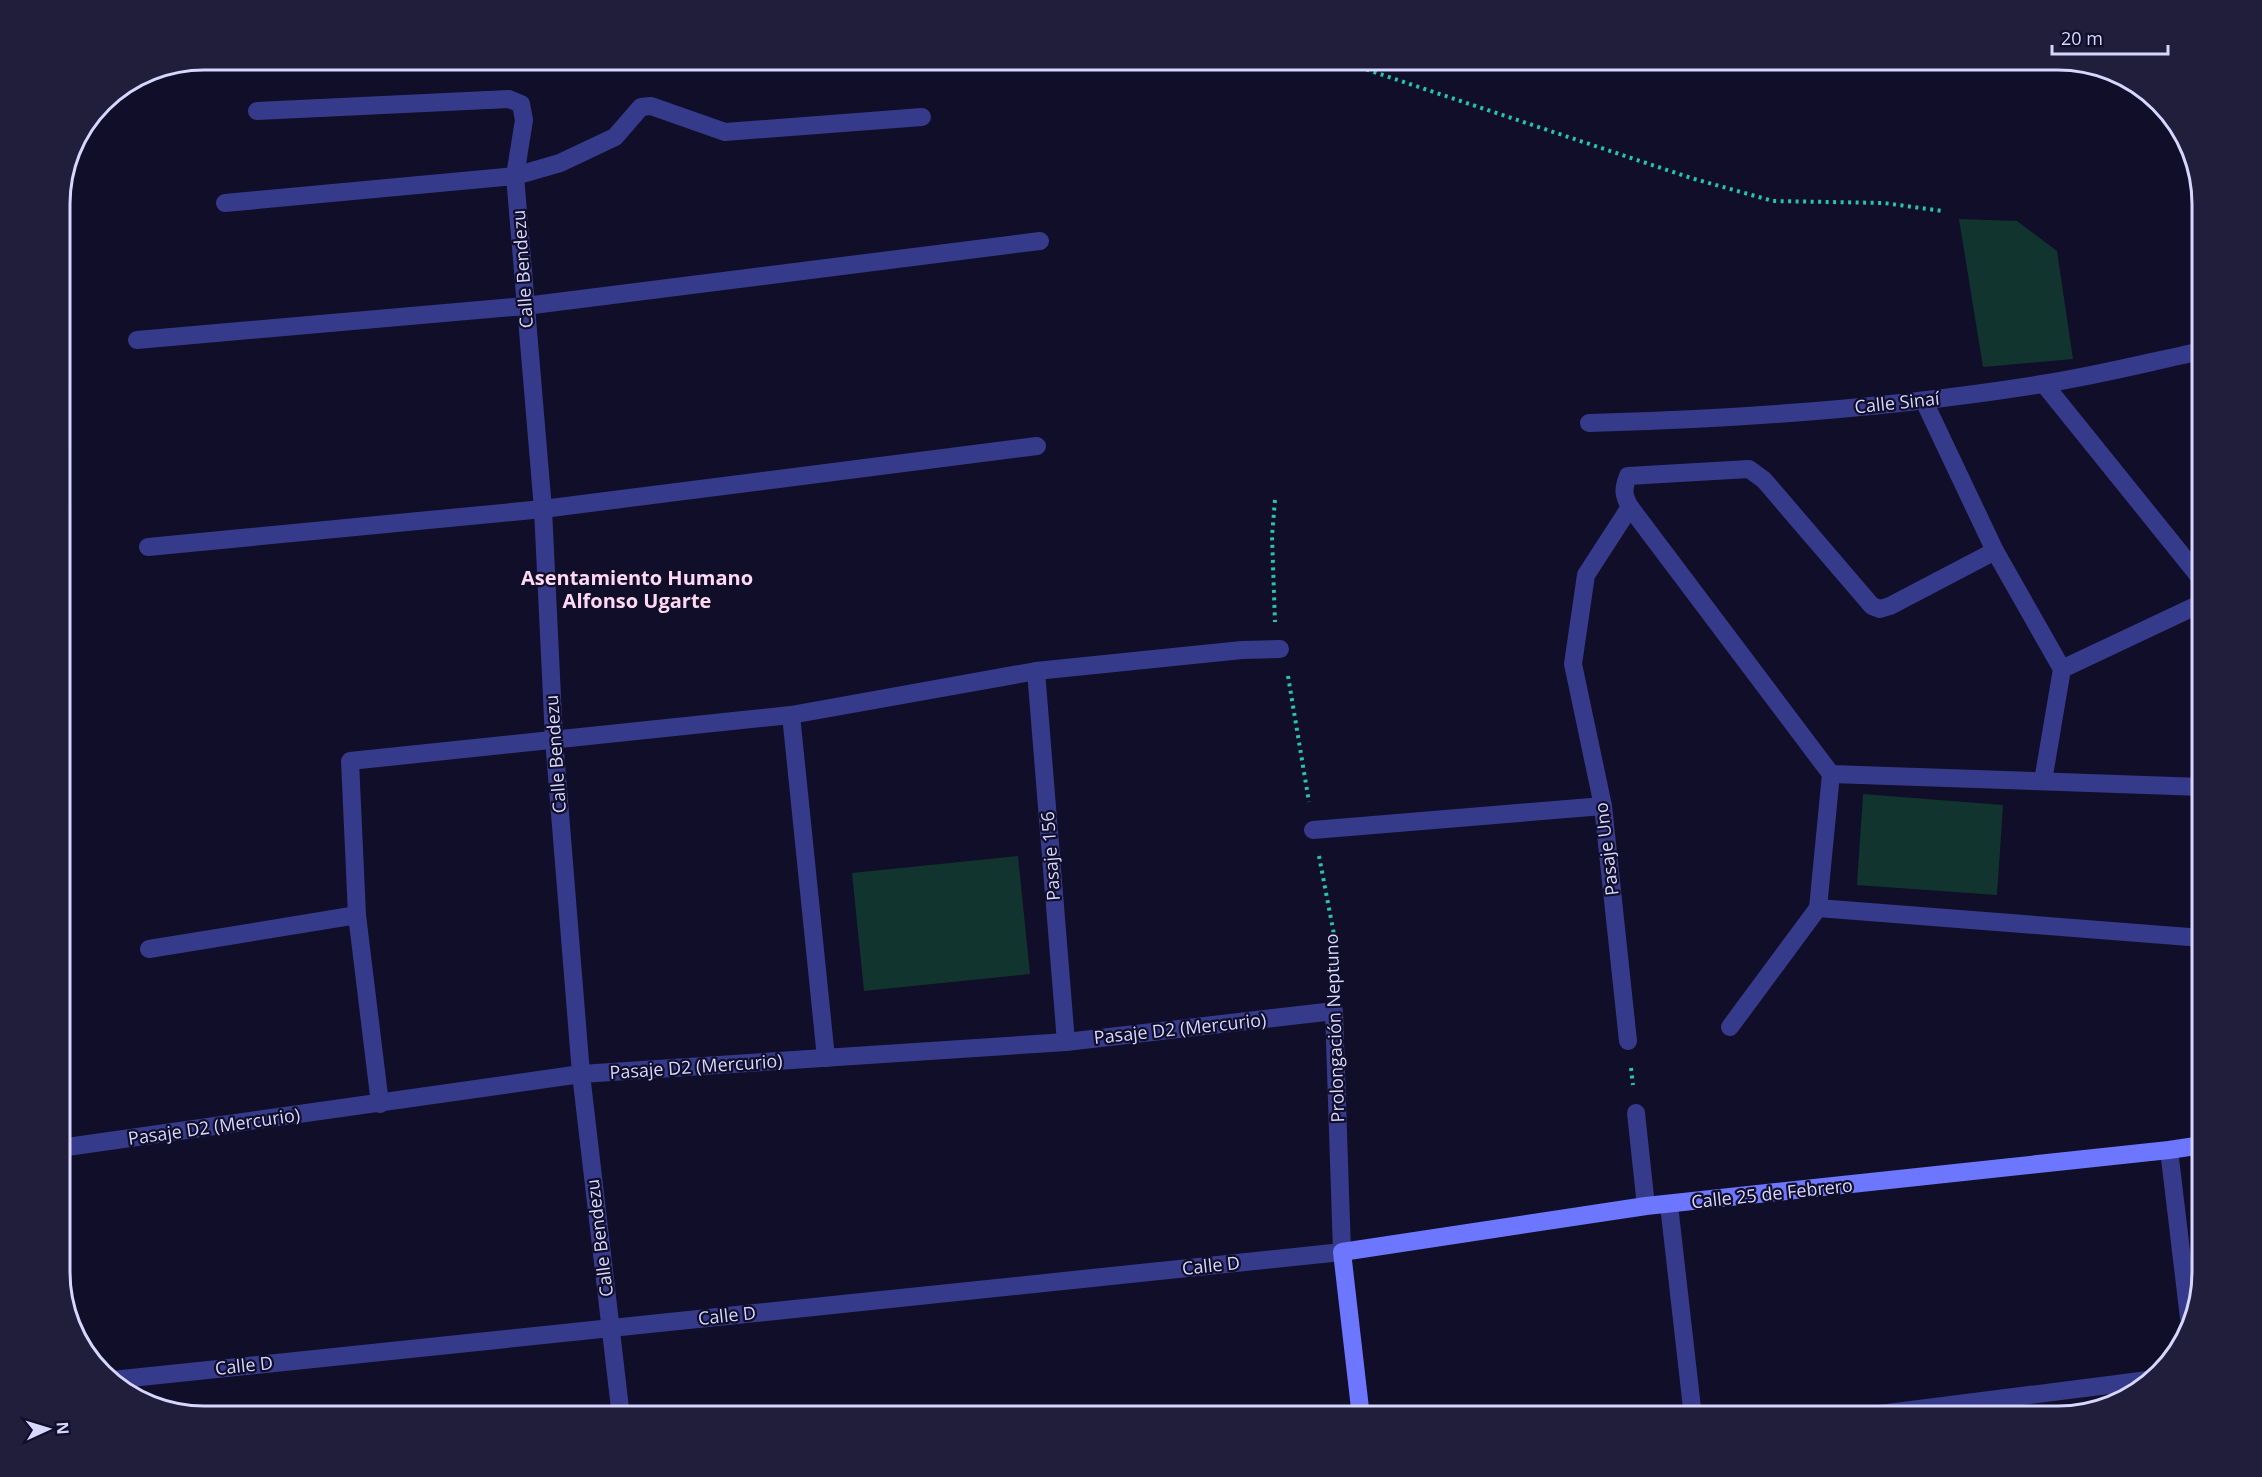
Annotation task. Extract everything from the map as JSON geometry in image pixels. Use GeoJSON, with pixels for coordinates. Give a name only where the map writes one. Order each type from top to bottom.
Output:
{"type":"FeatureCollection","features":[{"type":"Feature","properties":{"kind":"street","name":"Calle Bendezu"},"geometry":{"type":"LineString","coordinates":[[257,111],[509,99],[521,104],[524,120],[515,176],[543,509],[554,739],[581,1074],[620,1406]]}},
{"type":"Feature","properties":{"kind":"street"},"geometry":{"type":"LineString","coordinates":[[225,203],[515,176],[560,163],[615,137],[640,107],[651,106],[724,132],[922,117]]}},
{"type":"Feature","properties":{"kind":"street"},"geometry":{"type":"LineString","coordinates":[[136,340],[525,306],[1040,241]]}},
{"type":"Feature","properties":{"kind":"street","name":"Calle Sinaí"},"geometry":{"type":"LineString","coordinates":[[1589,423],[1701,420],[1924,401],[2044,384],[2192,353]]}},
{"type":"Feature","properties":{"kind":"street"},"geometry":{"type":"LineString","coordinates":[[2044,384],[2192,568]]}},
{"type":"Feature","properties":{"kind":"street"},"geometry":{"type":"LineString","coordinates":[[1924,401],[1995,551],[2062,669],[2043,781]]}},
{"type":"Feature","properties":{"kind":"street"},"geometry":{"type":"LineString","coordinates":[[148,548],[543,509],[1037,446]]}},
{"type":"Feature","properties":{"kind":"street"},"geometry":{"type":"LineString","coordinates":[[1730,1027],[1818,908],[1831,774],[1630,507],[1624,497],[1624,486],[1628,476],[1749,470],[1764,480],[1872,606],[1880,609],[1890,606],[1995,551]]}},
{"type":"Feature","properties":{"kind":"street","name":"Pasaje Uno"},"geometry":{"type":"LineString","coordinates":[[1629,1041],[1603,806],[1574,664],[1586,575],[1630,507]]}},
{"type":"Feature","properties":{"kind":"street"},"geometry":{"type":"LineString","coordinates":[[2062,669],[2192,608]]}},
{"type":"Feature","properties":{"kind":"street"},"geometry":{"type":"LineString","coordinates":[[380,1104],[357,915],[350,761],[791,715],[1036,671],[1242,650],[1280,649]]}},
{"type":"Feature","properties":{"kind":"street","name":"Pasaje 156"},"geometry":{"type":"LineString","coordinates":[[1036,671],[1066,1042]]}},
{"type":"Feature","properties":{"kind":"street"},"geometry":{"type":"LineString","coordinates":[[791,715],[826,1058]]}},
{"type":"Feature","properties":{"kind":"street"},"geometry":{"type":"LineString","coordinates":[[1831,774],[2192,787]]}},
{"type":"Feature","properties":{"kind":"street"},"geometry":{"type":"LineString","coordinates":[[1313,830],[1603,806]]}},
{"type":"Feature","properties":{"kind":"street"},"geometry":{"type":"LineString","coordinates":[[1818,908],[2192,937]]}},
{"type":"Feature","properties":{"kind":"street"},"geometry":{"type":"LineString","coordinates":[[148,949],[357,915]]}},
{"type":"Feature","properties":{"kind":"street","name":"Pasaje D2 (Mercurio)"},"geometry":{"type":"LineString","coordinates":[[71,1146],[581,1074],[1066,1042],[1334,1011]]}},
{"type":"Feature","properties":{"kind":"street","name":"Prolongación Neptuno"},"geometry":{"type":"LineString","coordinates":[[1334,1011],[1342,1252],[1360,1406]]}},
{"type":"Feature","properties":{"kind":"street"},"geometry":{"type":"LineString","coordinates":[[1636,1113],[1646,1206]]}},
{"type":"Feature","properties":{"kind":"street","name":"Calle 25 de Febrero"},"geometry":{"type":"LineString","coordinates":[[1342,1252],[1646,1206],[2192,1147]]}},
{"type":"Feature","properties":{"kind":"street"},"geometry":{"type":"LineString","coordinates":[[2169,1150],[2187,1308]]}},
{"type":"Feature","properties":{"kind":"street"},"geometry":{"type":"LineString","coordinates":[[1669,1205],[1693,1406]]}},
{"type":"Feature","properties":{"kind":"street","name":"Calle D"},"geometry":{"type":"LineString","coordinates":[[123,1379],[1342,1252]]}},
{"type":"Feature","properties":{"kind":"street"},"geometry":{"type":"LineString","coordinates":[[1943,1406],[2135,1382]]}},
{"type":"Feature","properties":{"kind":"path"},"geometry":{"type":"LineString","coordinates":[[1369,70],[1691,178],[1773,201],[1884,203],[1943,211]]}},
{"type":"Feature","properties":{"kind":"path","name":"Prolongación Neptuno"},"geometry":{"type":"LineString","coordinates":[[1275,500],[1272,536],[1274,614],[1289,681],[1313,830],[1335,945],[1334,1011]]}},
{"type":"Feature","properties":{"kind":"path"},"geometry":{"type":"LineString","coordinates":[[1629,1041],[1636,1113]]}},
{"type":"Feature","properties":{"kind":"green space"},"geometry":{"type":"Polygon","coordinates":[[[1959,219],[2017,221],[2057,251],[2073,359],[1983,367],[1959,219]]]}},
{"type":"Feature","properties":{"kind":"green space"},"geometry":{"type":"Polygon","coordinates":[[[1863,794],[2003,805],[1997,895],[1857,885],[1863,794]]]}},
{"type":"Feature","properties":{"kind":"green space"},"geometry":{"type":"Polygon","coordinates":[[[1018,856],[1030,974],[864,991],[852,873],[1018,856]]]}},
{"type":"Feature","properties":{"kind":"district","name":"Asentamiento Humano Alfonso Ugarte"},"geometry":{"type":"Point","coordinates":[637,590]}}]}
